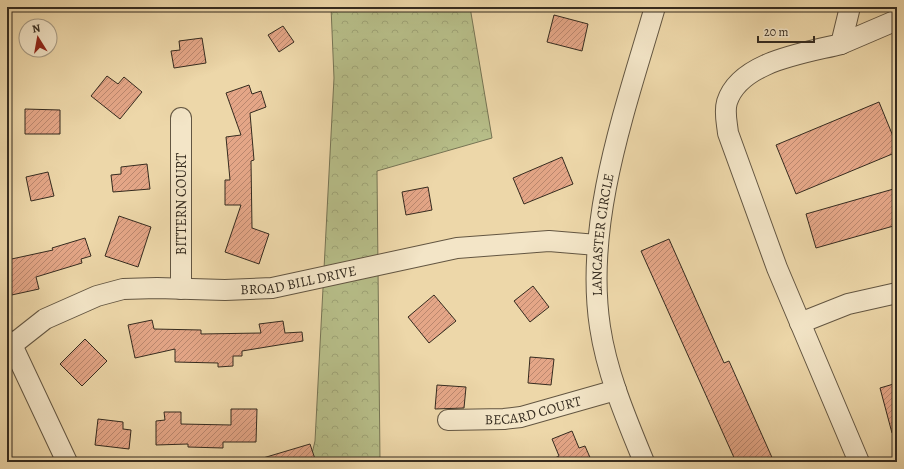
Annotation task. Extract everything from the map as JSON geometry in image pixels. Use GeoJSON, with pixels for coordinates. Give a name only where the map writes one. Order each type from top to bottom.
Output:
{"type":"FeatureCollection","features":[{"type":"Feature","properties":{"kind":"street","name":"LANCASTER CIRCLE"},"geometry":{"type":"LineString","coordinates":[[644,462],[616,390],[606,357],[600,326],[596,290],[597,245],[614,150],[655,7]]}},
{"type":"Feature","properties":{"kind":"street"},"geometry":{"type":"LineString","coordinates":[[841,44],[850,7]]}},
{"type":"Feature","properties":{"kind":"street"},"geometry":{"type":"LineString","coordinates":[[859,462],[777,268],[728,133],[726,115],[727,103],[737,84],[766,64],[841,44],[897,20]]}},
{"type":"Feature","properties":{"kind":"street","name":"BITTERN COURT"},"geometry":{"type":"LineString","coordinates":[[181,118],[181,289]]}},
{"type":"Feature","properties":{"kind":"street","name":"BROAD BILL DRIVE"},"geometry":{"type":"LineString","coordinates":[[10,342],[45,319],[97,296],[123,289],[225,290],[272,288],[457,248],[550,241],[597,245]]}},
{"type":"Feature","properties":{"kind":"street"},"geometry":{"type":"LineString","coordinates":[[800,323],[848,304],[897,293]]}},
{"type":"Feature","properties":{"kind":"street"},"geometry":{"type":"LineString","coordinates":[[10,342],[68,462]]}},
{"type":"Feature","properties":{"kind":"street","name":"BECARD COURT"},"geometry":{"type":"LineString","coordinates":[[448,420],[504,419],[521,417],[616,390]]}},
{"type":"Feature","properties":{"kind":"green space"},"geometry":{"type":"Polygon","coordinates":[[[331,7],[470,7],[492,138],[377,171],[380,462],[310,462],[315,441],[334,78],[331,7]]]}},
{"type":"Feature","properties":{"kind":"building"},"geometry":{"type":"Polygon","coordinates":[[[554,15],[588,24],[582,51],[547,42],[554,15]]]}},
{"type":"Feature","properties":{"kind":"building"},"geometry":{"type":"Polygon","coordinates":[[[283,26],[294,42],[279,52],[268,35],[283,26]]]}},
{"type":"Feature","properties":{"kind":"building"},"geometry":{"type":"Polygon","coordinates":[[[202,38],[206,63],[174,68],[171,51],[180,50],[179,41],[202,38]]]}},
{"type":"Feature","properties":{"kind":"building"},"geometry":{"type":"Polygon","coordinates":[[[107,76],[118,84],[124,77],[142,92],[120,119],[91,96],[107,76]]]}},
{"type":"Feature","properties":{"kind":"building"},"geometry":{"type":"Polygon","coordinates":[[[249,85],[252,94],[261,91],[266,107],[250,113],[254,160],[251,161],[252,228],[269,234],[259,264],[225,252],[241,205],[225,205],[225,180],[230,180],[226,137],[241,135],[226,93],[249,85]]]}},
{"type":"Feature","properties":{"kind":"building"},"geometry":{"type":"Polygon","coordinates":[[[879,102],[897,146],[897,152],[796,194],[776,145],[879,102]]]}},
{"type":"Feature","properties":{"kind":"building"},"geometry":{"type":"Polygon","coordinates":[[[25,109],[60,110],[60,134],[25,134],[25,109]]]}},
{"type":"Feature","properties":{"kind":"building"},"geometry":{"type":"Polygon","coordinates":[[[562,157],[573,184],[524,204],[513,178],[562,157]]]}},
{"type":"Feature","properties":{"kind":"building"},"geometry":{"type":"Polygon","coordinates":[[[147,164],[150,189],[113,192],[111,175],[121,174],[121,167],[147,164]]]}},
{"type":"Feature","properties":{"kind":"building"},"geometry":{"type":"Polygon","coordinates":[[[48,172],[54,196],[31,201],[26,177],[48,172]]]}},
{"type":"Feature","properties":{"kind":"building"},"geometry":{"type":"Polygon","coordinates":[[[428,187],[432,210],[406,215],[402,192],[428,187]]]}},
{"type":"Feature","properties":{"kind":"building"},"geometry":{"type":"Polygon","coordinates":[[[897,188],[897,225],[816,248],[806,214],[897,188]]]}},
{"type":"Feature","properties":{"kind":"building"},"geometry":{"type":"Polygon","coordinates":[[[119,216],[151,227],[138,267],[105,256],[119,216]]]}},
{"type":"Feature","properties":{"kind":"building"},"geometry":{"type":"Polygon","coordinates":[[[85,238],[91,256],[81,259],[82,263],[36,277],[39,289],[7,296],[7,260],[53,250],[52,248],[85,238]]]}},
{"type":"Feature","properties":{"kind":"building"},"geometry":{"type":"Polygon","coordinates":[[[669,239],[724,363],[729,361],[774,462],[736,462],[641,251],[669,239]]]}},
{"type":"Feature","properties":{"kind":"building"},"geometry":{"type":"Polygon","coordinates":[[[533,286],[549,307],[530,322],[514,301],[533,286]]]}},
{"type":"Feature","properties":{"kind":"building"},"geometry":{"type":"Polygon","coordinates":[[[434,295],[456,321],[429,343],[408,317],[434,295]]]}},
{"type":"Feature","properties":{"kind":"building"},"geometry":{"type":"Polygon","coordinates":[[[152,320],[154,329],[201,330],[201,334],[261,333],[259,324],[283,321],[285,333],[302,332],[303,341],[242,351],[242,356],[233,356],[233,366],[218,367],[218,363],[175,362],[175,349],[135,358],[128,325],[152,320]]]}},
{"type":"Feature","properties":{"kind":"building"},"geometry":{"type":"Polygon","coordinates":[[[85,339],[107,361],[82,386],[60,364],[85,339]]]}},
{"type":"Feature","properties":{"kind":"building"},"geometry":{"type":"Polygon","coordinates":[[[530,357],[554,359],[551,385],[528,383],[530,357]]]}},
{"type":"Feature","properties":{"kind":"building"},"geometry":{"type":"Polygon","coordinates":[[[897,383],[897,432],[892,433],[880,388],[897,383]]]}},
{"type":"Feature","properties":{"kind":"building"},"geometry":{"type":"Polygon","coordinates":[[[437,385],[466,387],[464,408],[435,409],[437,385]]]}},
{"type":"Feature","properties":{"kind":"building"},"geometry":{"type":"Polygon","coordinates":[[[231,409],[257,409],[256,442],[223,442],[223,448],[188,447],[188,444],[156,445],[156,421],[165,420],[164,412],[181,412],[181,424],[231,425],[231,409]]]}},
{"type":"Feature","properties":{"kind":"building"},"geometry":{"type":"Polygon","coordinates":[[[98,419],[123,422],[123,429],[131,430],[129,449],[95,445],[98,419]]]}},
{"type":"Feature","properties":{"kind":"building"},"geometry":{"type":"Polygon","coordinates":[[[572,431],[579,448],[585,446],[592,462],[547,462],[559,456],[552,439],[572,431]]]}},
{"type":"Feature","properties":{"kind":"building"},"geometry":{"type":"Polygon","coordinates":[[[310,444],[316,462],[263,462],[263,458],[310,444]]]}}]}
